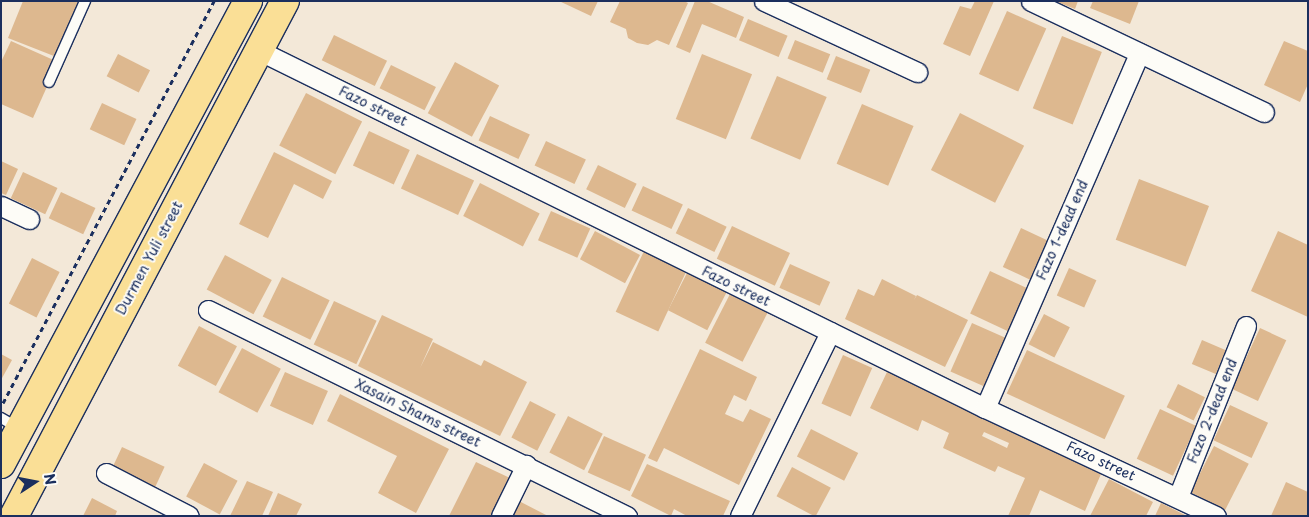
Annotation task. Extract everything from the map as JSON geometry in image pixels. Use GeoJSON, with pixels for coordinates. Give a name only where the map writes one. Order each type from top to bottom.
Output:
{"type":"FeatureCollection","features":[{"type":"Feature","properties":{"kind":"main road"},"geometry":{"type":"LineString","coordinates":[[1,464],[11,423],[248,1]]}},
{"type":"Feature","properties":{"kind":"main road","name":"Durmen Yuli street"},"geometry":{"type":"LineString","coordinates":[[14,516],[285,1]]}},
{"type":"Feature","properties":{"kind":"street"},"geometry":{"type":"LineString","coordinates":[[764,1],[917,72]]}},
{"type":"Feature","properties":{"kind":"street"},"geometry":{"type":"LineString","coordinates":[[1031,1],[1264,112]]}},
{"type":"Feature","properties":{"kind":"street","name":"Fazo street"},"geometry":{"type":"LineString","coordinates":[[258,50],[984,408],[1178,496],[1216,516]]}},
{"type":"Feature","properties":{"kind":"street","name":"Fazo 1-dead end"},"geometry":{"type":"LineString","coordinates":[[984,408],[1139,53]]}},
{"type":"Feature","properties":{"kind":"street"},"geometry":{"type":"LineString","coordinates":[[1,206],[29,219]]}},
{"type":"Feature","properties":{"kind":"street","name":"Xasain Shams street"},"geometry":{"type":"LineString","coordinates":[[208,310],[627,516]]}},
{"type":"Feature","properties":{"kind":"street","name":"Fazo 2-dead end"},"geometry":{"type":"LineString","coordinates":[[1178,496],[1246,326]]}},
{"type":"Feature","properties":{"kind":"street"},"geometry":{"type":"LineString","coordinates":[[740,516],[830,332]]}},
{"type":"Feature","properties":{"kind":"street"},"geometry":{"type":"LineString","coordinates":[[501,516],[526,466]]}},
{"type":"Feature","properties":{"kind":"street"},"geometry":{"type":"LineString","coordinates":[[106,473],[189,516]]}},
{"type":"Feature","properties":{"kind":"lane"},"geometry":{"type":"LineString","coordinates":[[49,82],[86,1]]}},
{"type":"Feature","properties":{"kind":"path"},"geometry":{"type":"LineString","coordinates":[[1,407],[214,1]]}},
{"type":"Feature","properties":{"kind":"building"},"geometry":{"type":"Polygon","coordinates":[[[23,1],[80,1],[59,58],[8,38],[23,1]]]}},
{"type":"Feature","properties":{"kind":"building"},"geometry":{"type":"Polygon","coordinates":[[[559,1],[598,1],[591,16],[559,1]]]}},
{"type":"Feature","properties":{"kind":"building"},"geometry":{"type":"Polygon","coordinates":[[[620,1],[684,1],[688,3],[669,45],[657,40],[648,45],[637,43],[628,38],[626,29],[610,22],[620,1]]]}},
{"type":"Feature","properties":{"kind":"building"},"geometry":{"type":"Polygon","coordinates":[[[695,1],[707,1],[744,17],[736,38],[702,24],[690,53],[676,47],[695,1]]]}},
{"type":"Feature","properties":{"kind":"building"},"geometry":{"type":"Polygon","coordinates":[[[975,1],[994,1],[970,56],[943,44],[960,6],[971,9],[975,1]]]}},
{"type":"Feature","properties":{"kind":"building"},"geometry":{"type":"Polygon","coordinates":[[[1055,1],[1078,1],[1075,9],[1055,1]]]}},
{"type":"Feature","properties":{"kind":"building"},"geometry":{"type":"Polygon","coordinates":[[[1093,1],[1139,1],[1130,24],[1090,8],[1093,1]]]}},
{"type":"Feature","properties":{"kind":"building"},"geometry":{"type":"Polygon","coordinates":[[[1007,11],[1046,28],[1018,92],[979,74],[1007,11]]]}},
{"type":"Feature","properties":{"kind":"building"},"geometry":{"type":"Polygon","coordinates":[[[748,19],[788,36],[779,57],[739,40],[748,19]]]}},
{"type":"Feature","properties":{"kind":"building"},"geometry":{"type":"Polygon","coordinates":[[[334,35],[387,61],[375,86],[322,60],[334,35]]]}},
{"type":"Feature","properties":{"kind":"building"},"geometry":{"type":"Polygon","coordinates":[[[1062,36],[1102,52],[1073,124],[1033,108],[1062,36]]]}},
{"type":"Feature","properties":{"kind":"building"},"geometry":{"type":"Polygon","coordinates":[[[795,40],[830,54],[823,73],[788,59],[795,40]]]}},
{"type":"Feature","properties":{"kind":"building"},"geometry":{"type":"Polygon","coordinates":[[[11,41],[58,62],[33,118],[1,104],[1,62],[11,41]]]}},
{"type":"Feature","properties":{"kind":"building"},"geometry":{"type":"Polygon","coordinates":[[[1284,41],[1308,51],[1308,84],[1300,102],[1264,85],[1284,41]]]}},
{"type":"Feature","properties":{"kind":"building"},"geometry":{"type":"Polygon","coordinates":[[[118,54],[150,70],[139,93],[107,76],[118,54]]]}},
{"type":"Feature","properties":{"kind":"building"},"geometry":{"type":"Polygon","coordinates":[[[702,54],[752,74],[726,139],[676,119],[702,54]]]}},
{"type":"Feature","properties":{"kind":"building"},"geometry":{"type":"Polygon","coordinates":[[[836,56],[870,70],[861,93],[827,79],[836,56]]]}},
{"type":"Feature","properties":{"kind":"building"},"geometry":{"type":"Polygon","coordinates":[[[455,62],[499,85],[472,137],[428,113],[455,62]]]}},
{"type":"Feature","properties":{"kind":"building"},"geometry":{"type":"Polygon","coordinates":[[[391,65],[436,87],[425,110],[380,88],[391,65]]]}},
{"type":"Feature","properties":{"kind":"building"},"geometry":{"type":"Polygon","coordinates":[[[777,76],[827,97],[800,160],[750,139],[777,76]]]}},
{"type":"Feature","properties":{"kind":"building"},"geometry":{"type":"Polygon","coordinates":[[[306,93],[362,122],[335,174],[279,146],[306,93]]]}},
{"type":"Feature","properties":{"kind":"building"},"geometry":{"type":"Polygon","coordinates":[[[102,103],[136,119],[124,145],[90,129],[102,103]]]}},
{"type":"Feature","properties":{"kind":"building"},"geometry":{"type":"Polygon","coordinates":[[[862,104],[914,126],[888,186],[837,164],[862,104]]]}},
{"type":"Feature","properties":{"kind":"building"},"geometry":{"type":"Polygon","coordinates":[[[960,113],[1024,146],[995,203],[931,170],[960,113]]]}},
{"type":"Feature","properties":{"kind":"building"},"geometry":{"type":"Polygon","coordinates":[[[490,116],[530,135],[518,159],[479,140],[490,116]]]}},
{"type":"Feature","properties":{"kind":"building"},"geometry":{"type":"Polygon","coordinates":[[[369,131],[410,150],[394,184],[353,165],[369,131]]]}},
{"type":"Feature","properties":{"kind":"building"},"geometry":{"type":"Polygon","coordinates":[[[546,141],[586,160],[574,184],[535,165],[546,141]]]}},
{"type":"Feature","properties":{"kind":"building"},"geometry":{"type":"Polygon","coordinates":[[[274,152],[332,181],[323,199],[294,184],[268,238],[239,224],[274,152]]]}},
{"type":"Feature","properties":{"kind":"building"},"geometry":{"type":"Polygon","coordinates":[[[417,154],[474,181],[458,215],[401,188],[417,154]]]}},
{"type":"Feature","properties":{"kind":"building"},"geometry":{"type":"Polygon","coordinates":[[[1,161],[18,169],[6,195],[1,193],[1,161]]]}},
{"type":"Feature","properties":{"kind":"building"},"geometry":{"type":"Polygon","coordinates":[[[598,165],[637,184],[625,208],[586,189],[598,165]]]}},
{"type":"Feature","properties":{"kind":"building"},"geometry":{"type":"Polygon","coordinates":[[[23,172],[57,188],[45,214],[11,198],[23,172]]]}},
{"type":"Feature","properties":{"kind":"building"},"geometry":{"type":"Polygon","coordinates":[[[1139,179],[1209,206],[1186,267],[1116,240],[1139,179]]]}},
{"type":"Feature","properties":{"kind":"building"},"geometry":{"type":"Polygon","coordinates":[[[480,183],[540,213],[523,246],[463,216],[480,183]]]}},
{"type":"Feature","properties":{"kind":"building"},"geometry":{"type":"Polygon","coordinates":[[[643,186],[683,205],[671,229],[632,210],[643,186]]]}},
{"type":"Feature","properties":{"kind":"building"},"geometry":{"type":"Polygon","coordinates":[[[61,192],[95,208],[83,234],[49,218],[61,192]]]}},
{"type":"Feature","properties":{"kind":"building"},"geometry":{"type":"Polygon","coordinates":[[[688,208],[727,227],[714,252],[676,233],[688,208]]]}},
{"type":"Feature","properties":{"kind":"building"},"geometry":{"type":"Polygon","coordinates":[[[551,211],[590,228],[577,258],[538,240],[551,211]]]}},
{"type":"Feature","properties":{"kind":"building"},"geometry":{"type":"Polygon","coordinates":[[[732,226],[790,253],[775,286],[717,259],[732,226]]]}},
{"type":"Feature","properties":{"kind":"building"},"geometry":{"type":"Polygon","coordinates":[[[1021,228],[1051,242],[1033,281],[1003,267],[1021,228]]]}},
{"type":"Feature","properties":{"kind":"building"},"geometry":{"type":"Polygon","coordinates":[[[595,231],[640,255],[625,283],[580,259],[595,231]]]}},
{"type":"Feature","properties":{"kind":"building"},"geometry":{"type":"Polygon","coordinates":[[[1278,231],[1308,245],[1308,317],[1251,291],[1278,231]]]}},
{"type":"Feature","properties":{"kind":"building"},"geometry":{"type":"Polygon","coordinates":[[[644,251],[687,271],[658,332],[616,312],[644,251]]]}},
{"type":"Feature","properties":{"kind":"building"},"geometry":{"type":"Polygon","coordinates":[[[225,255],[272,280],[253,314],[207,289],[225,255]]]}},
{"type":"Feature","properties":{"kind":"building"},"geometry":{"type":"Polygon","coordinates":[[[32,258],[60,272],[36,318],[9,303],[32,258]]]}},
{"type":"Feature","properties":{"kind":"building"},"geometry":{"type":"Polygon","coordinates":[[[790,264],[830,282],[820,306],[779,288],[790,264]]]}},
{"type":"Feature","properties":{"kind":"building"},"geometry":{"type":"Polygon","coordinates":[[[1069,268],[1096,280],[1084,308],[1057,295],[1069,268]]]}},
{"type":"Feature","properties":{"kind":"building"},"geometry":{"type":"Polygon","coordinates":[[[688,271],[727,291],[707,330],[668,310],[688,271]]]}},
{"type":"Feature","properties":{"kind":"building"},"geometry":{"type":"Polygon","coordinates":[[[990,271],[1030,290],[1010,332],[970,314],[990,271]]]}},
{"type":"Feature","properties":{"kind":"building"},"geometry":{"type":"Polygon","coordinates":[[[282,277],[330,300],[310,340],[263,317],[282,277]]]}},
{"type":"Feature","properties":{"kind":"building"},"geometry":{"type":"Polygon","coordinates":[[[882,279],[916,296],[914,300],[917,295],[968,320],[945,367],[845,319],[858,289],[874,296],[882,279]]]}},
{"type":"Feature","properties":{"kind":"building"},"geometry":{"type":"Polygon","coordinates":[[[731,292],[768,311],[743,362],[705,343],[731,292]]]}},
{"type":"Feature","properties":{"kind":"building"},"geometry":{"type":"Polygon","coordinates":[[[334,301],[377,321],[356,364],[314,345],[334,301]]]}},
{"type":"Feature","properties":{"kind":"building"},"geometry":{"type":"Polygon","coordinates":[[[1044,314],[1070,327],[1054,357],[1029,344],[1044,314]]]}},
{"type":"Feature","properties":{"kind":"building"},"geometry":{"type":"Polygon","coordinates":[[[382,315],[433,339],[420,368],[433,342],[481,366],[484,360],[527,382],[500,436],[358,366],[382,315]]]}},
{"type":"Feature","properties":{"kind":"building"},"geometry":{"type":"Polygon","coordinates":[[[972,323],[1008,339],[986,387],[950,371],[972,323]]]}},
{"type":"Feature","properties":{"kind":"building"},"geometry":{"type":"Polygon","coordinates":[[[199,326],[237,346],[216,386],[178,366],[199,326]]]}},
{"type":"Feature","properties":{"kind":"building"},"geometry":{"type":"Polygon","coordinates":[[[1260,328],[1286,340],[1258,401],[1232,389],[1260,328]]]}},
{"type":"Feature","properties":{"kind":"building"},"geometry":{"type":"Polygon","coordinates":[[[1202,340],[1226,350],[1216,374],[1192,364],[1202,340]]]}},
{"type":"Feature","properties":{"kind":"building"},"geometry":{"type":"Polygon","coordinates":[[[242,348],[281,369],[257,413],[219,392],[242,348]]]}},
{"type":"Feature","properties":{"kind":"building"},"geometry":{"type":"Polygon","coordinates":[[[700,349],[757,377],[746,401],[734,395],[725,414],[743,422],[750,409],[771,419],[739,485],[664,448],[657,462],[648,458],[700,349]]]}},
{"type":"Feature","properties":{"kind":"building"},"geometry":{"type":"Polygon","coordinates":[[[1027,350],[1125,396],[1105,439],[1007,394],[1027,350]]]}},
{"type":"Feature","properties":{"kind":"building"},"geometry":{"type":"Polygon","coordinates":[[[1,354],[12,360],[1,380],[1,354]]]}},
{"type":"Feature","properties":{"kind":"building"},"geometry":{"type":"Polygon","coordinates":[[[843,355],[872,368],[851,416],[821,403],[843,355]]]}},
{"type":"Feature","properties":{"kind":"building"},"geometry":{"type":"Polygon","coordinates":[[[285,372],[328,391],[313,425],[270,406],[285,372]]]}},
{"type":"Feature","properties":{"kind":"building"},"geometry":{"type":"Polygon","coordinates":[[[887,372],[1101,474],[1085,511],[1040,490],[1029,516],[1008,516],[1025,478],[998,466],[995,472],[943,448],[949,433],[922,420],[918,431],[870,408],[887,372]],[[984,432],[982,436],[1007,448],[1009,443],[984,432]]]}},
{"type":"Feature","properties":{"kind":"building"},"geometry":{"type":"Polygon","coordinates":[[[1178,384],[1205,397],[1194,421],[1167,407],[1178,384]]]}},
{"type":"Feature","properties":{"kind":"building"},"geometry":{"type":"Polygon","coordinates":[[[340,394],[449,449],[416,513],[378,493],[397,456],[327,421],[340,394]]]}},
{"type":"Feature","properties":{"kind":"building"},"geometry":{"type":"Polygon","coordinates":[[[530,401],[556,414],[537,451],[511,438],[530,401]]]}},
{"type":"Feature","properties":{"kind":"building"},"geometry":{"type":"Polygon","coordinates":[[[1230,405],[1268,423],[1252,458],[1214,440],[1230,405]]]}},
{"type":"Feature","properties":{"kind":"building"},"geometry":{"type":"Polygon","coordinates":[[[1160,409],[1196,426],[1173,476],[1137,459],[1160,409]]]}},
{"type":"Feature","properties":{"kind":"building"},"geometry":{"type":"Polygon","coordinates":[[[568,416],[603,434],[584,470],[549,453],[568,416]]]}},
{"type":"Feature","properties":{"kind":"building"},"geometry":{"type":"Polygon","coordinates":[[[811,429],[858,453],[844,481],[797,457],[811,429]]]}},
{"type":"Feature","properties":{"kind":"building"},"geometry":{"type":"Polygon","coordinates":[[[604,436],[646,455],[630,491],[588,473],[604,436]]]}},
{"type":"Feature","properties":{"kind":"building"},"geometry":{"type":"Polygon","coordinates":[[[1214,446],[1249,464],[1225,510],[1190,492],[1214,446]]]}},
{"type":"Feature","properties":{"kind":"building"},"geometry":{"type":"Polygon","coordinates":[[[122,447],[165,467],[155,487],[113,467],[122,447]]]}},
{"type":"Feature","properties":{"kind":"building"},"geometry":{"type":"Polygon","coordinates":[[[476,462],[512,479],[494,516],[449,516],[476,462]]]}},
{"type":"Feature","properties":{"kind":"building"},"geometry":{"type":"Polygon","coordinates":[[[204,463],[238,481],[220,514],[186,497],[204,463]]]}},
{"type":"Feature","properties":{"kind":"building"},"geometry":{"type":"Polygon","coordinates":[[[647,464],[730,501],[723,516],[687,516],[674,509],[671,516],[631,496],[647,464]]]}},
{"type":"Feature","properties":{"kind":"building"},"geometry":{"type":"Polygon","coordinates":[[[792,467],[831,488],[816,516],[777,496],[792,467]]]}},
{"type":"Feature","properties":{"kind":"building"},"geometry":{"type":"Polygon","coordinates":[[[1109,479],[1153,502],[1146,516],[1090,516],[1109,479]]]}},
{"type":"Feature","properties":{"kind":"building"},"geometry":{"type":"Polygon","coordinates":[[[247,481],[273,492],[262,516],[230,516],[247,481]]]}},
{"type":"Feature","properties":{"kind":"building"},"geometry":{"type":"Polygon","coordinates":[[[1286,482],[1308,492],[1308,516],[1271,516],[1286,482]]]}},
{"type":"Feature","properties":{"kind":"building"},"geometry":{"type":"Polygon","coordinates":[[[278,493],[302,504],[296,516],[268,516],[278,493]]]}},
{"type":"Feature","properties":{"kind":"building"},"geometry":{"type":"Polygon","coordinates":[[[92,498],[117,511],[115,516],[83,516],[92,498]]]}},
{"type":"Feature","properties":{"kind":"building"},"geometry":{"type":"Polygon","coordinates":[[[517,500],[548,516],[509,516],[517,500]]]}},
{"type":"Feature","properties":{"kind":"building"},"geometry":{"type":"Polygon","coordinates":[[[1161,503],[1187,516],[1155,516],[1161,503]]]}}]}
